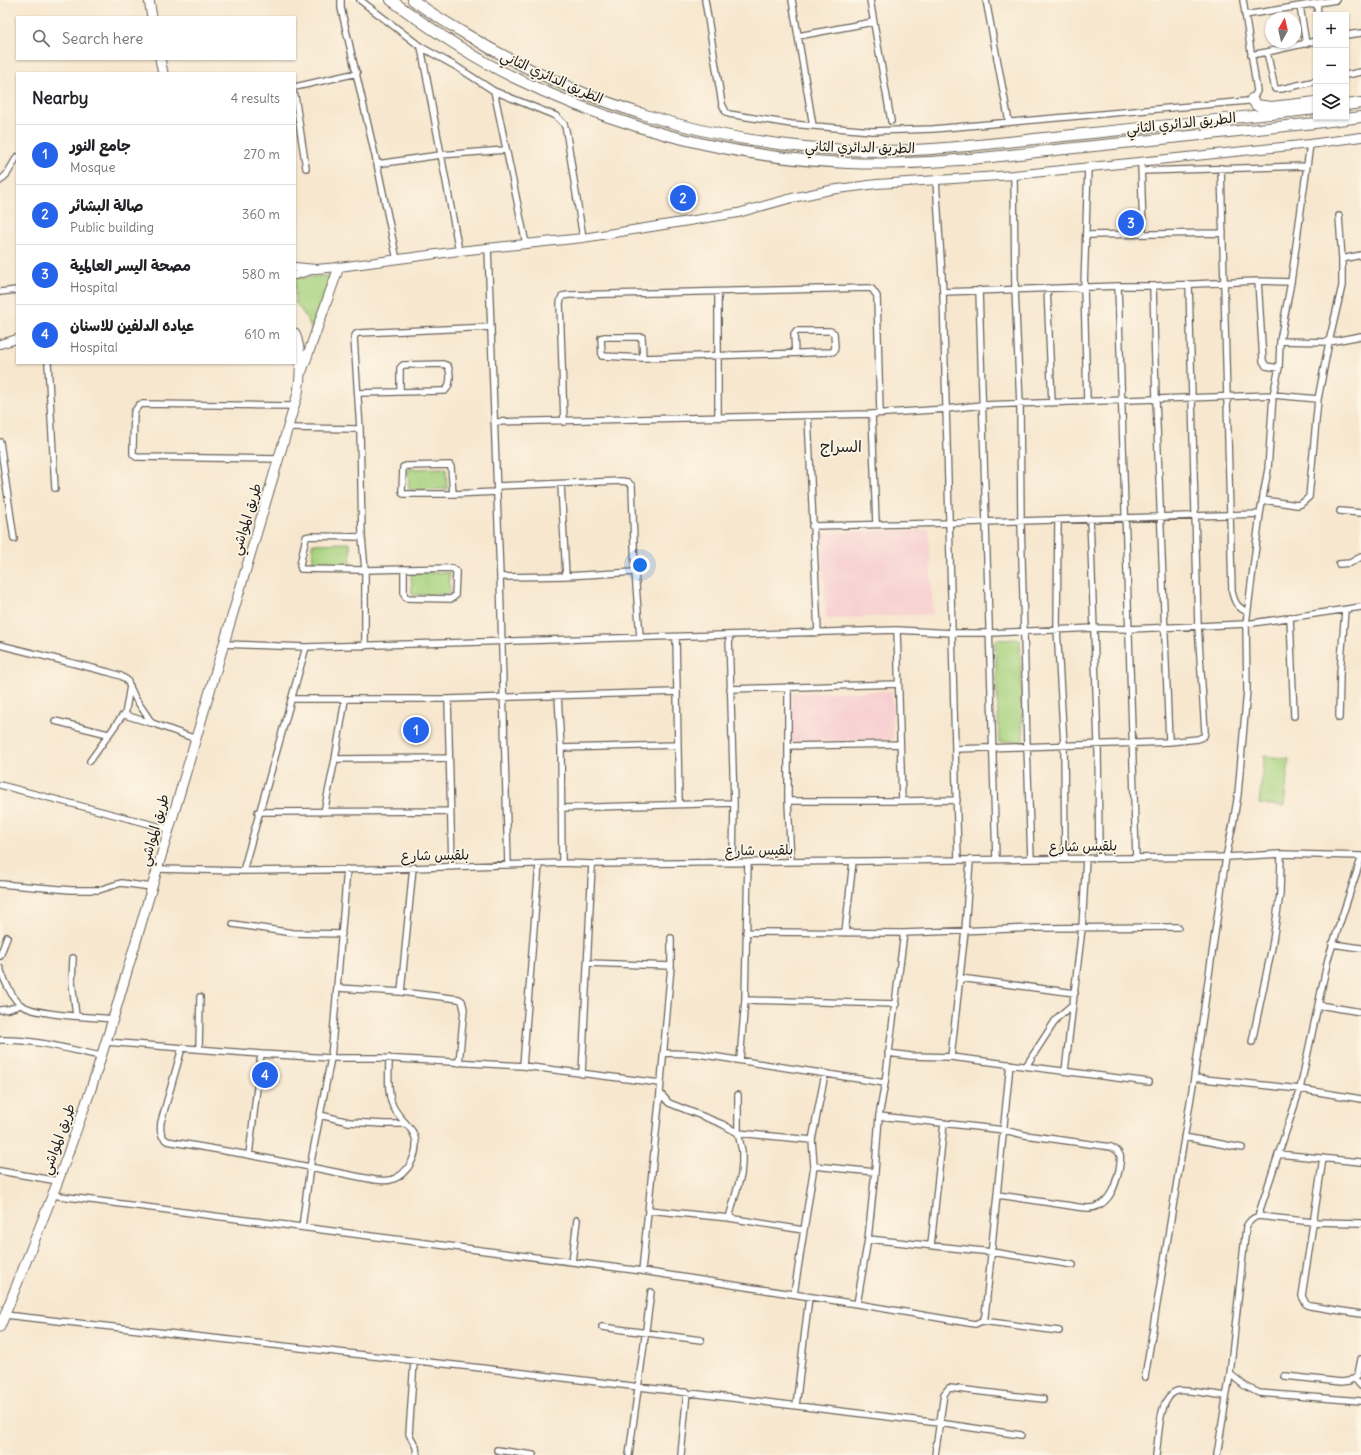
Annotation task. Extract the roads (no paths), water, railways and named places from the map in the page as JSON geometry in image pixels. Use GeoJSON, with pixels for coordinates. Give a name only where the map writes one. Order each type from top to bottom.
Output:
{"type":"FeatureCollection","features":[{"type":"Feature","properties":{"kind":"highway","name":"الطريق الدائري الثاني"},"geometry":{"type":"LineString","coordinates":[[391,0],[418,20],[513,77],[578,105],[635,126],[691,142],[734,151],[788,159],[849,163],[918,163],[1001,156],[1361,117]]}},
{"type":"Feature","properties":{"kind":"highway","name":"الطريق الدائري الثاني"},"geometry":{"type":"LineString","coordinates":[[413,0],[427,11],[512,62],[587,96],[698,130],[741,139],[791,146],[849,151],[916,150],[1313,109]]}},
{"type":"Feature","properties":{"kind":"highway"},"geometry":{"type":"LineString","coordinates":[[1252,99],[1256,105],[1271,107],[1313,102]]}},
{"type":"Feature","properties":{"kind":"main road"},"geometry":{"type":"LineString","coordinates":[[150,0],[152,16]]}},
{"type":"Feature","properties":{"kind":"main road"},"geometry":{"type":"LineString","coordinates":[[160,60],[163,72]]}},
{"type":"Feature","properties":{"kind":"main road"},"geometry":{"type":"LineString","coordinates":[[300,378],[339,267]]}},
{"type":"Feature","properties":{"kind":"main road","name":"طريق المواشي"},"geometry":{"type":"LineString","coordinates":[[2,1322],[58,1181],[106,1042],[158,869],[223,644],[295,406],[300,378],[300,359],[296,336]]}},
{"type":"Feature","properties":{"kind":"street"},"geometry":{"type":"LineString","coordinates":[[338,0],[357,73],[397,260]]}},
{"type":"Feature","properties":{"kind":"street"},"geometry":{"type":"LineString","coordinates":[[341,0],[341,8]]}},
{"type":"Feature","properties":{"kind":"street"},"geometry":{"type":"LineString","coordinates":[[360,0],[421,47],[457,67],[494,91],[551,113],[560,119],[566,130],[583,238]]}},
{"type":"Feature","properties":{"kind":"street"},"geometry":{"type":"LineString","coordinates":[[705,0],[722,104],[726,112],[730,114],[791,124],[872,131],[932,129],[1248,101],[1252,99],[1257,91],[1243,0]]}},
{"type":"Feature","properties":{"kind":"street"},"geometry":{"type":"LineString","coordinates":[[792,0],[813,126]]}},
{"type":"Feature","properties":{"kind":"street"},"geometry":{"type":"LineString","coordinates":[[870,0],[891,121]]}},
{"type":"Feature","properties":{"kind":"street"},"geometry":{"type":"LineString","coordinates":[[986,0],[1009,122]]}},
{"type":"Feature","properties":{"kind":"street"},"geometry":{"type":"LineString","coordinates":[[1245,15],[1336,0]]}},
{"type":"Feature","properties":{"kind":"street"},"geometry":{"type":"LineString","coordinates":[[1316,4],[1317,12]]}},
{"type":"Feature","properties":{"kind":"street"},"geometry":{"type":"LineString","coordinates":[[1300,6],[1306,44]]}},
{"type":"Feature","properties":{"kind":"street"},"geometry":{"type":"LineString","coordinates":[[798,36],[874,22]]}},
{"type":"Feature","properties":{"kind":"street"},"geometry":{"type":"LineString","coordinates":[[1349,35],[1361,33]]}},
{"type":"Feature","properties":{"kind":"street"},"geometry":{"type":"LineString","coordinates":[[1251,55],[1313,42]]}},
{"type":"Feature","properties":{"kind":"street"},"geometry":{"type":"LineString","coordinates":[[421,47],[458,251]]}},
{"type":"Feature","properties":{"kind":"street"},"geometry":{"type":"LineString","coordinates":[[1267,52],[1275,88],[1281,89],[1313,83]]}},
{"type":"Feature","properties":{"kind":"street"},"geometry":{"type":"LineString","coordinates":[[1349,74],[1361,72]]}},
{"type":"Feature","properties":{"kind":"street"},"geometry":{"type":"LineString","coordinates":[[296,87],[357,73]]}},
{"type":"Feature","properties":{"kind":"street"},"geometry":{"type":"LineString","coordinates":[[494,91],[505,150],[526,244]]}},
{"type":"Feature","properties":{"kind":"street"},"geometry":{"type":"LineString","coordinates":[[296,103],[306,168]]}},
{"type":"Feature","properties":{"kind":"street"},"geometry":{"type":"LineString","coordinates":[[1141,166],[1216,153],[1310,144],[1361,137]]}},
{"type":"Feature","properties":{"kind":"street"},"geometry":{"type":"LineString","coordinates":[[1145,1377],[1194,1078],[1226,857],[1238,794],[1246,697],[1247,612],[1260,514],[1268,469],[1273,395],[1279,368],[1280,341],[1291,282],[1310,144]]}},
{"type":"Feature","properties":{"kind":"street"},"geometry":{"type":"LineString","coordinates":[[377,164],[505,150]]}},
{"type":"Feature","properties":{"kind":"street"},"geometry":{"type":"LineString","coordinates":[[0,181],[7,174],[16,159]]}},
{"type":"Feature","properties":{"kind":"street"},"geometry":{"type":"LineString","coordinates":[[296,267],[316,269],[339,267],[458,251],[583,238],[738,212],[830,190],[877,184],[1014,175],[1088,167],[1141,166],[1221,168],[1307,166]]}},
{"type":"Feature","properties":{"kind":"street"},"geometry":{"type":"LineString","coordinates":[[1141,166],[1143,234]]}},
{"type":"Feature","properties":{"kind":"street"},"geometry":{"type":"LineString","coordinates":[[1087,402],[1084,287],[1088,167]]}},
{"type":"Feature","properties":{"kind":"street"},"geometry":{"type":"LineString","coordinates":[[1221,168],[1233,599],[1237,606],[1247,612]]}},
{"type":"Feature","properties":{"kind":"street"},"geometry":{"type":"LineString","coordinates":[[1014,175],[1015,289],[1020,404],[1021,521],[1031,859]]}},
{"type":"Feature","properties":{"kind":"street"},"geometry":{"type":"LineString","coordinates":[[936,180],[943,292],[958,860]]}},
{"type":"Feature","properties":{"kind":"street"},"geometry":{"type":"LineString","coordinates":[[1263,500],[1302,504],[1309,497],[1318,399],[1328,342],[1342,286],[1339,216]]}},
{"type":"Feature","properties":{"kind":"street"},"geometry":{"type":"LineString","coordinates":[[1086,235],[1223,233]]}},
{"type":"Feature","properties":{"kind":"street"},"geometry":{"type":"LineString","coordinates":[[488,248],[500,577],[508,865]]}},
{"type":"Feature","properties":{"kind":"street"},"geometry":{"type":"LineString","coordinates":[[1342,259],[1361,255]]}},
{"type":"Feature","properties":{"kind":"street"},"geometry":{"type":"LineString","coordinates":[[296,275],[316,269]]}},
{"type":"Feature","properties":{"kind":"street"},"geometry":{"type":"LineString","coordinates":[[943,292],[1153,286],[1258,281],[1291,282]]}},
{"type":"Feature","properties":{"kind":"street"},"geometry":{"type":"LineString","coordinates":[[1258,281],[1263,361],[1266,366],[1279,368]]}},
{"type":"Feature","properties":{"kind":"street"},"geometry":{"type":"LineString","coordinates":[[955,749],[1169,742],[1202,738],[1205,732],[1198,626],[1189,284]]}},
{"type":"Feature","properties":{"kind":"street"},"geometry":{"type":"LineString","coordinates":[[1118,286],[1136,858]]}},
{"type":"Feature","properties":{"kind":"street"},"geometry":{"type":"LineString","coordinates":[[1153,286],[1169,742]]}},
{"type":"Feature","properties":{"kind":"street"},"geometry":{"type":"LineString","coordinates":[[1047,288],[1052,403]]}},
{"type":"Feature","properties":{"kind":"street"},"geometry":{"type":"LineString","coordinates":[[564,422],[560,302],[562,296],[569,295],[872,289],[876,296],[880,413]]}},
{"type":"Feature","properties":{"kind":"street"},"geometry":{"type":"LineString","coordinates":[[0,292],[16,290]]}},
{"type":"Feature","properties":{"kind":"street"},"geometry":{"type":"LineString","coordinates":[[979,290],[996,859]]}},
{"type":"Feature","properties":{"kind":"street"},"geometry":{"type":"LineString","coordinates":[[718,292],[718,418]]}},
{"type":"Feature","properties":{"kind":"street"},"geometry":{"type":"LineString","coordinates":[[365,646],[365,570],[362,536],[360,429],[354,338],[356,334],[363,332],[491,327]]}},
{"type":"Feature","properties":{"kind":"street"},"geometry":{"type":"LineString","coordinates":[[643,358],[642,337],[605,336],[601,338],[602,356],[643,358],[832,352],[835,347],[834,333],[830,331],[796,331],[794,334],[795,353]]}},
{"type":"Feature","properties":{"kind":"street"},"geometry":{"type":"LineString","coordinates":[[1280,341],[1328,342],[1361,336]]}},
{"type":"Feature","properties":{"kind":"street"},"geometry":{"type":"LineString","coordinates":[[0,344],[16,339]]}},
{"type":"Feature","properties":{"kind":"street"},"geometry":{"type":"LineString","coordinates":[[48,364],[55,488]]}},
{"type":"Feature","properties":{"kind":"street"},"geometry":{"type":"LineString","coordinates":[[358,394],[445,391],[449,385],[450,370],[448,366],[443,364],[403,365],[399,372],[400,392]]}},
{"type":"Feature","properties":{"kind":"street"},"geometry":{"type":"LineString","coordinates":[[494,422],[564,422],[872,414],[982,405],[1227,396],[1273,395],[1318,399]]}},
{"type":"Feature","properties":{"kind":"street"},"geometry":{"type":"LineString","coordinates":[[279,459],[136,457],[133,454],[134,412],[139,405],[143,404],[295,406]]}},
{"type":"Feature","properties":{"kind":"street"},"geometry":{"type":"LineString","coordinates":[[872,414],[876,524]]}},
{"type":"Feature","properties":{"kind":"street"},"geometry":{"type":"LineString","coordinates":[[808,416],[818,633]]}},
{"type":"Feature","properties":{"kind":"street"},"geometry":{"type":"LineString","coordinates":[[288,428],[360,429]]}},
{"type":"Feature","properties":{"kind":"street"},"geometry":{"type":"LineString","coordinates":[[0,442],[14,539]]}},
{"type":"Feature","properties":{"kind":"street"},"geometry":{"type":"LineString","coordinates":[[453,494],[450,465],[406,466],[404,468],[403,494],[453,494],[561,484],[621,481],[628,482],[632,486],[635,572],[640,637]]}},
{"type":"Feature","properties":{"kind":"street"},"geometry":{"type":"LineString","coordinates":[[561,484],[566,576]]}},
{"type":"Feature","properties":{"kind":"street"},"geometry":{"type":"LineString","coordinates":[[1340,511],[1361,513]]}},
{"type":"Feature","properties":{"kind":"street"},"geometry":{"type":"LineString","coordinates":[[812,526],[1260,514]]}},
{"type":"Feature","properties":{"kind":"street"},"geometry":{"type":"LineString","coordinates":[[1090,518],[1098,744],[1099,858]]}},
{"type":"Feature","properties":{"kind":"street"},"geometry":{"type":"LineString","coordinates":[[1058,520],[1057,629],[1064,745],[1065,858]]}},
{"type":"Feature","properties":{"kind":"street"},"geometry":{"type":"LineString","coordinates":[[362,536],[306,537],[300,565],[301,569],[304,570],[365,570],[404,569],[454,569],[456,574],[455,596],[451,599],[406,598],[404,594],[404,569]]}},
{"type":"Feature","properties":{"kind":"street"},"geometry":{"type":"LineString","coordinates":[[1339,564],[1350,563],[1361,557]]}},
{"type":"Feature","properties":{"kind":"street"},"geometry":{"type":"LineString","coordinates":[[500,577],[566,576],[635,572]]}},
{"type":"Feature","properties":{"kind":"street"},"geometry":{"type":"LineString","coordinates":[[223,644],[306,648],[897,630],[952,633],[990,633],[1057,629],[1165,628],[1246,624],[1361,607]]}},
{"type":"Feature","properties":{"kind":"street"},"geometry":{"type":"LineString","coordinates":[[1339,718],[1340,674],[1345,610]]}},
{"type":"Feature","properties":{"kind":"street"},"geometry":{"type":"LineString","coordinates":[[1290,617],[1294,716]]}},
{"type":"Feature","properties":{"kind":"street"},"geometry":{"type":"LineString","coordinates":[[897,630],[902,801]]}},
{"type":"Feature","properties":{"kind":"street"},"geometry":{"type":"LineString","coordinates":[[729,636],[734,803],[733,863]]}},
{"type":"Feature","properties":{"kind":"street"},"geometry":{"type":"LineString","coordinates":[[676,637],[679,804]]}},
{"type":"Feature","properties":{"kind":"street"},"geometry":{"type":"LineString","coordinates":[[0,645],[121,676],[127,680],[140,706],[152,723]]}},
{"type":"Feature","properties":{"kind":"street"},"geometry":{"type":"LineString","coordinates":[[243,871],[258,812],[306,648]]}},
{"type":"Feature","properties":{"kind":"street"},"geometry":{"type":"LineString","coordinates":[[730,689],[898,684]]}},
{"type":"Feature","properties":{"kind":"street"},"geometry":{"type":"LineString","coordinates":[[125,715],[130,686]]}},
{"type":"Feature","properties":{"kind":"street"},"geometry":{"type":"LineString","coordinates":[[788,687],[788,800],[791,862]]}},
{"type":"Feature","properties":{"kind":"street"},"geometry":{"type":"LineString","coordinates":[[292,699],[448,699],[503,696],[558,696],[677,692]]}},
{"type":"Feature","properties":{"kind":"street"},"geometry":{"type":"LineString","coordinates":[[558,696],[561,748],[562,863]]}},
{"type":"Feature","properties":{"kind":"street"},"geometry":{"type":"LineString","coordinates":[[448,699],[448,758],[452,867]]}},
{"type":"Feature","properties":{"kind":"street"},"geometry":{"type":"LineString","coordinates":[[324,812],[345,700]]}},
{"type":"Feature","properties":{"kind":"street"},"geometry":{"type":"LineString","coordinates":[[90,761],[119,718],[125,715],[196,739]]}},
{"type":"Feature","properties":{"kind":"street"},"geometry":{"type":"LineString","coordinates":[[54,721],[108,734]]}},
{"type":"Feature","properties":{"kind":"street"},"geometry":{"type":"LineString","coordinates":[[788,746],[900,744]]}},
{"type":"Feature","properties":{"kind":"street"},"geometry":{"type":"LineString","coordinates":[[561,748],[678,745]]}},
{"type":"Feature","properties":{"kind":"street"},"geometry":{"type":"LineString","coordinates":[[335,759],[448,758]]}},
{"type":"Feature","properties":{"kind":"street"},"geometry":{"type":"LineString","coordinates":[[0,785],[169,829]]}},
{"type":"Feature","properties":{"kind":"street"},"geometry":{"type":"LineString","coordinates":[[788,800],[957,800]]}},
{"type":"Feature","properties":{"kind":"street"},"geometry":{"type":"LineString","coordinates":[[561,808],[734,803]]}},
{"type":"Feature","properties":{"kind":"street"},"geometry":{"type":"LineString","coordinates":[[258,812],[450,811]]}},
{"type":"Feature","properties":{"kind":"street"},"geometry":{"type":"LineString","coordinates":[[1252,1042],[1272,946],[1280,894],[1282,854]]}},
{"type":"Feature","properties":{"kind":"street","name":"بلقيس شارع"},"geometry":{"type":"LineString","coordinates":[[158,869],[243,871],[452,867],[562,863],[733,863],[1226,857],[1282,854],[1361,858]]}},
{"type":"Feature","properties":{"kind":"street"},"geometry":{"type":"LineString","coordinates":[[1065,1070],[1082,928],[1086,858]]}},
{"type":"Feature","properties":{"kind":"street"},"geometry":{"type":"LineString","coordinates":[[1258,1216],[1300,1089],[1319,1005],[1320,992],[1332,944],[1361,858]]}},
{"type":"Feature","properties":{"kind":"street"},"geometry":{"type":"LineString","coordinates":[[951,1056],[965,931],[970,860]]}},
{"type":"Feature","properties":{"kind":"street"},"geometry":{"type":"LineString","coordinates":[[845,933],[853,861]]}},
{"type":"Feature","properties":{"kind":"street"},"geometry":{"type":"LineString","coordinates":[[740,1060],[745,1000],[748,862]]}},
{"type":"Feature","properties":{"kind":"street"},"geometry":{"type":"LineString","coordinates":[[523,1066],[539,864]]}},
{"type":"Feature","properties":{"kind":"street"},"geometry":{"type":"LineString","coordinates":[[582,1074],[592,864]]}},
{"type":"Feature","properties":{"kind":"street"},"geometry":{"type":"LineString","coordinates":[[401,992],[413,867]]}},
{"type":"Feature","properties":{"kind":"street"},"geometry":{"type":"LineString","coordinates":[[302,1227],[310,1167],[331,1058],[347,869]]}},
{"type":"Feature","properties":{"kind":"street"},"geometry":{"type":"LineString","coordinates":[[0,884],[71,890],[99,890],[121,883],[152,887]]}},
{"type":"Feature","properties":{"kind":"street"},"geometry":{"type":"LineString","coordinates":[[233,924],[293,933],[342,934]]}},
{"type":"Feature","properties":{"kind":"street"},"geometry":{"type":"LineString","coordinates":[[746,932],[904,933],[1022,928],[1178,927]]}},
{"type":"Feature","properties":{"kind":"street"},"geometry":{"type":"LineString","coordinates":[[857,1304],[868,1238],[880,1116],[896,1004],[904,933]]}},
{"type":"Feature","properties":{"kind":"street"},"geometry":{"type":"LineString","coordinates":[[0,956],[7,937]]}},
{"type":"Feature","properties":{"kind":"street"},"geometry":{"type":"LineString","coordinates":[[642,1271],[660,1093],[671,966],[671,938]]}},
{"type":"Feature","properties":{"kind":"street"},"geometry":{"type":"LineString","coordinates":[[1332,944],[1361,948]]}},
{"type":"Feature","properties":{"kind":"street"},"geometry":{"type":"LineString","coordinates":[[73,958],[72,982],[76,1016]]}},
{"type":"Feature","properties":{"kind":"street"},"geometry":{"type":"LineString","coordinates":[[588,963],[671,966]]}},
{"type":"Feature","properties":{"kind":"street"},"geometry":{"type":"LineString","coordinates":[[0,968],[3,982],[21,1005],[36,1011],[113,1019]]}},
{"type":"Feature","properties":{"kind":"street"},"geometry":{"type":"LineString","coordinates":[[960,978],[1075,993]]}},
{"type":"Feature","properties":{"kind":"street"},"geometry":{"type":"LineString","coordinates":[[338,988],[401,992],[456,998],[462,1001],[464,1009],[459,1063]]}},
{"type":"Feature","properties":{"kind":"street"},"geometry":{"type":"LineString","coordinates":[[199,1049],[200,997]]}},
{"type":"Feature","properties":{"kind":"street"},"geometry":{"type":"LineString","coordinates":[[745,1000],[896,1004]]}},
{"type":"Feature","properties":{"kind":"street"},"geometry":{"type":"LineString","coordinates":[[1026,1066],[1057,1018],[1073,1004]]}},
{"type":"Feature","properties":{"kind":"street"},"geometry":{"type":"LineString","coordinates":[[0,1010],[10,1009],[21,1005]]}},
{"type":"Feature","properties":{"kind":"street"},"geometry":{"type":"LineString","coordinates":[[1319,1005],[1361,1012]]}},
{"type":"Feature","properties":{"kind":"street"},"geometry":{"type":"LineString","coordinates":[[0,1040],[42,1043],[101,1056]]}},
{"type":"Feature","properties":{"kind":"street"},"geometry":{"type":"LineString","coordinates":[[106,1042],[261,1054],[331,1058],[389,1058],[523,1066],[660,1083]]}},
{"type":"Feature","properties":{"kind":"street"},"geometry":{"type":"LineString","coordinates":[[182,1048],[161,1122],[160,1132],[162,1138],[167,1141],[249,1155],[375,1180],[390,1180],[405,1172],[412,1162],[416,1150],[416,1139],[413,1131],[392,1105],[390,1097],[389,1058]]}},
{"type":"Feature","properties":{"kind":"street"},"geometry":{"type":"LineString","coordinates":[[663,1053],[698,1054],[885,1083]]}},
{"type":"Feature","properties":{"kind":"street"},"geometry":{"type":"LineString","coordinates":[[888,1053],[918,1056],[951,1056],[1149,1082]]}},
{"type":"Feature","properties":{"kind":"street"},"geometry":{"type":"LineString","coordinates":[[249,1155],[261,1054]]}},
{"type":"Feature","properties":{"kind":"street"},"geometry":{"type":"LineString","coordinates":[[982,1321],[985,1316],[992,1252],[1010,1064]]}},
{"type":"Feature","properties":{"kind":"street"},"geometry":{"type":"LineString","coordinates":[[794,1294],[814,1166],[812,1140],[825,1074]]}},
{"type":"Feature","properties":{"kind":"street"},"geometry":{"type":"LineString","coordinates":[[1194,1078],[1300,1089],[1361,1099]]}},
{"type":"Feature","properties":{"kind":"street"},"geometry":{"type":"LineString","coordinates":[[660,1093],[669,1104],[722,1124],[738,1133],[812,1140]]}},
{"type":"Feature","properties":{"kind":"street"},"geometry":{"type":"LineString","coordinates":[[729,1218],[738,1188],[742,1162],[742,1151],[738,1133],[738,1095]]}},
{"type":"Feature","properties":{"kind":"street"},"geometry":{"type":"LineString","coordinates":[[320,1115],[349,1122],[406,1124]]}},
{"type":"Feature","properties":{"kind":"street"},"geometry":{"type":"LineString","coordinates":[[880,1116],[1004,1130],[1025,1135],[1111,1147],[1120,1154],[1121,1160],[1112,1192],[1106,1200],[1095,1207],[1080,1207],[998,1195]]}},
{"type":"Feature","properties":{"kind":"street"},"geometry":{"type":"LineString","coordinates":[[931,1245],[944,1123]]}},
{"type":"Feature","properties":{"kind":"street"},"geometry":{"type":"LineString","coordinates":[[1184,1137],[1242,1148]]}},
{"type":"Feature","properties":{"kind":"street"},"geometry":{"type":"LineString","coordinates":[[1278,1154],[1361,1162]]}},
{"type":"Feature","properties":{"kind":"street"},"geometry":{"type":"LineString","coordinates":[[1323,1158],[1302,1291],[1303,1300],[1310,1306],[1361,1314]]}},
{"type":"Feature","properties":{"kind":"street"},"geometry":{"type":"LineString","coordinates":[[814,1166],[875,1172]]}},
{"type":"Feature","properties":{"kind":"street"},"geometry":{"type":"LineString","coordinates":[[0,1171],[58,1181]]}},
{"type":"Feature","properties":{"kind":"street"},"geometry":{"type":"LineString","coordinates":[[52,1195],[642,1271],[857,1304],[975,1324],[982,1321],[1059,1332]]}},
{"type":"Feature","properties":{"kind":"street"},"geometry":{"type":"LineString","coordinates":[[648,1210],[729,1218],[803,1230]]}},
{"type":"Feature","properties":{"kind":"street"},"geometry":{"type":"LineString","coordinates":[[1217,1455],[1230,1374],[1246,1227],[1248,1222],[1258,1216],[1313,1222],[1361,1223]]}},
{"type":"Feature","properties":{"kind":"street"},"geometry":{"type":"LineString","coordinates":[[572,1262],[577,1220]]}},
{"type":"Feature","properties":{"kind":"street"},"geometry":{"type":"LineString","coordinates":[[868,1238],[992,1252],[1073,1265]]}},
{"type":"Feature","properties":{"kind":"street"},"geometry":{"type":"LineString","coordinates":[[629,1455],[651,1292]]}},
{"type":"Feature","properties":{"kind":"street"},"geometry":{"type":"LineString","coordinates":[[796,1406],[809,1297]]}},
{"type":"Feature","properties":{"kind":"street"},"geometry":{"type":"LineString","coordinates":[[2,1322],[190,1335],[452,1364],[939,1423],[1021,1435]]}},
{"type":"Feature","properties":{"kind":"street"},"geometry":{"type":"LineString","coordinates":[[602,1327],[701,1340]]}},
{"type":"Feature","properties":{"kind":"street"},"geometry":{"type":"LineString","coordinates":[[1285,1376],[1342,1382],[1349,1381],[1355,1379],[1359,1371],[1361,1359]]}},
{"type":"Feature","properties":{"kind":"street"},"geometry":{"type":"LineString","coordinates":[[414,1361],[409,1434],[416,1447],[417,1455]]}},
{"type":"Feature","properties":{"kind":"street"},"geometry":{"type":"LineString","coordinates":[[1230,1374],[1245,1386],[1259,1393],[1361,1401]]}},
{"type":"Feature","properties":{"kind":"street"},"geometry":{"type":"LineString","coordinates":[[1355,1379],[1361,1386]]}},
{"type":"Feature","properties":{"kind":"street"},"geometry":{"type":"LineString","coordinates":[[935,1455],[944,1394],[948,1388],[1043,1399]]}},
{"type":"Feature","properties":{"kind":"street"},"geometry":{"type":"LineString","coordinates":[[1156,1455],[1163,1405],[1171,1394],[1179,1391],[1226,1396]]}},
{"type":"Feature","properties":{"kind":"street"},"geometry":{"type":"LineString","coordinates":[[681,1455],[687,1392]]}},
{"type":"Feature","properties":{"kind":"street"},"geometry":{"type":"LineString","coordinates":[[497,1450],[533,1455]]}},
{"type":"Feature","properties":{"kind":"place","name":"صالة البشائر"},"geometry":{"type":"Point","coordinates":[683,198]}},
{"type":"Feature","properties":{"kind":"place","name":"مصحة اليسر العالمية"},"geometry":{"type":"Point","coordinates":[1131,223]}},
{"type":"Feature","properties":{"kind":"place","name":"جامع النور"},"geometry":{"type":"Point","coordinates":[416,730]}},
{"type":"Feature","properties":{"kind":"place","name":"عياده الدلفين للاسنان"},"geometry":{"type":"Point","coordinates":[265,1075]}},
{"type":"Feature","properties":{"kind":"district","name":"السراج"},"geometry":{"type":"Point","coordinates":[841,446]}}]}
